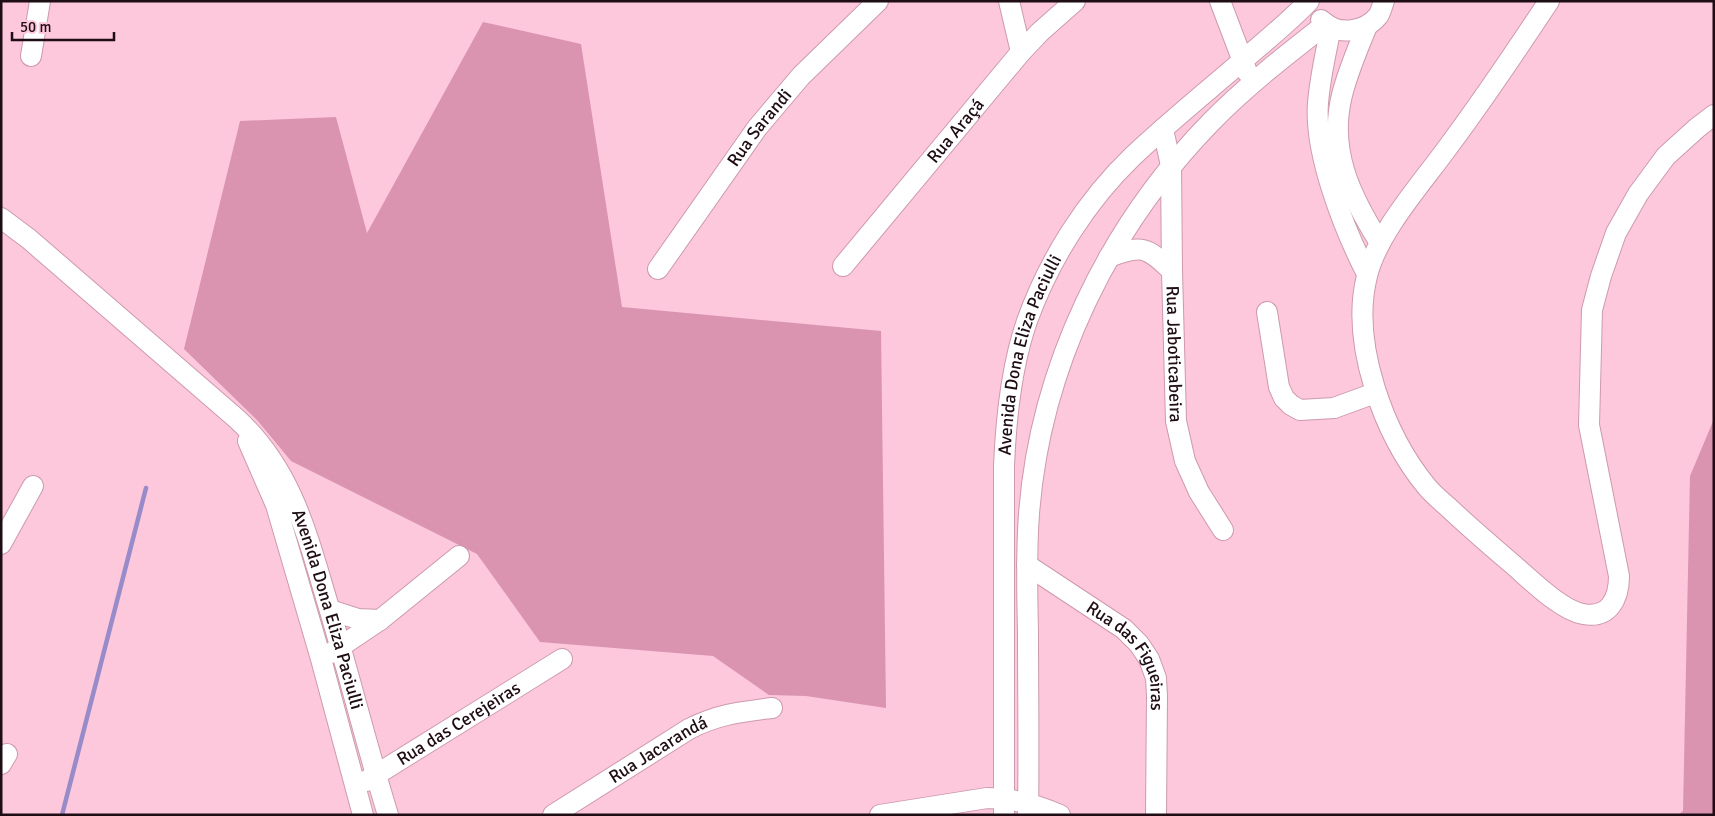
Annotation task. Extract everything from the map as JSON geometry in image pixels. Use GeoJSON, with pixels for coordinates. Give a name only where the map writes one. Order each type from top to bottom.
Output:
{"type":"FeatureCollection","features":[{"type":"Feature","properties":{"kind":"street"},"geometry":{"type":"LineString","coordinates":[[31,56],[40,1]]}},
{"type":"Feature","properties":{"kind":"street","name":"Rua Sarandi"},"geometry":{"type":"LineString","coordinates":[[658,268],[757,128],[801,76],[878,1]]}},
{"type":"Feature","properties":{"kind":"street"},"geometry":{"type":"LineString","coordinates":[[1009,1],[1021,52]]}},
{"type":"Feature","properties":{"kind":"street","name":"Rua Araçá"},"geometry":{"type":"LineString","coordinates":[[843,266],[1021,52],[1040,32],[1076,1]]}},
{"type":"Feature","properties":{"kind":"street"},"geometry":{"type":"LineString","coordinates":[[1220,1],[1252,83]]}},
{"type":"Feature","properties":{"kind":"street"},"geometry":{"type":"LineString","coordinates":[[1310,1],[1316,14],[1328,26],[1343,31],[1356,30],[1380,11]]}},
{"type":"Feature","properties":{"kind":"street","name":"Avenida Dona Eliza Paciulli"},"geometry":{"type":"LineString","coordinates":[[1004,807],[1004,466],[1006,425],[1019,352],[1027,322],[1039,292],[1065,242],[1113,178],[1163,129],[1270,38],[1310,1]]}},
{"type":"Feature","properties":{"kind":"street"},"geometry":{"type":"LineString","coordinates":[[1549,1],[1499,78],[1401,211],[1380,243],[1367,274],[1362,302],[1363,326],[1369,366],[1376,393],[1389,427],[1410,464],[1428,488],[1543,590],[1571,611],[1585,615],[1598,614],[1608,608],[1615,600],[1619,589],[1589,425],[1592,310],[1601,276],[1616,233],[1638,194],[1666,156],[1696,128],[1714,115]]}},
{"type":"Feature","properties":{"kind":"street"},"geometry":{"type":"LineString","coordinates":[[1380,11],[1352,65],[1342,96],[1338,129],[1340,156],[1349,187],[1361,213],[1380,243]]}},
{"type":"Feature","properties":{"kind":"street"},"geometry":{"type":"LineString","coordinates":[[1328,26],[1318,104],[1319,131],[1324,161],[1337,202],[1352,244],[1367,274]]}},
{"type":"Feature","properties":{"kind":"street","name":"Avenida Dona Eliza Paciulli"},"geometry":{"type":"LineString","coordinates":[[1028,809],[1027,565],[1029,514],[1032,484],[1046,410],[1058,369],[1074,327],[1109,257],[1150,194],[1171,166],[1210,123],[1252,83],[1328,26]]}},
{"type":"Feature","properties":{"kind":"street","name":"Rua Jaboticabeira"},"geometry":{"type":"LineString","coordinates":[[1163,129],[1171,166],[1176,421],[1185,461],[1199,492],[1223,530]]}},
{"type":"Feature","properties":{"kind":"street","name":"Avenida Dona Eliza Paciulli"},"geometry":{"type":"LineString","coordinates":[[1,218],[29,239],[237,419],[262,444],[284,478],[305,526],[388,815]]}},
{"type":"Feature","properties":{"kind":"street"},"geometry":{"type":"LineString","coordinates":[[1109,257],[1133,249],[1142,249],[1159,258],[1172,271]]}},
{"type":"Feature","properties":{"kind":"street"},"geometry":{"type":"LineString","coordinates":[[1266,312],[1279,386],[1284,398],[1291,405],[1300,410],[1334,408],[1376,393]]}},
{"type":"Feature","properties":{"kind":"street","name":"Avenida Dona Eliza Paciulli"},"geometry":{"type":"LineString","coordinates":[[237,419],[276,505],[321,659],[363,815]]}},
{"type":"Feature","properties":{"kind":"street"},"geometry":{"type":"LineString","coordinates":[[1,544],[33,486]]}},
{"type":"Feature","properties":{"kind":"street"},"geometry":{"type":"LineString","coordinates":[[321,659],[341,648],[380,620],[459,556]]}},
{"type":"Feature","properties":{"kind":"street","name":"Rua das Figueiras"},"geometry":{"type":"LineString","coordinates":[[1027,565],[1124,629],[1139,644],[1150,659],[1156,678],[1157,696],[1156,815]]}},
{"type":"Feature","properties":{"kind":"street"},"geometry":{"type":"LineString","coordinates":[[330,610],[358,619],[380,620]]}},
{"type":"Feature","properties":{"kind":"street","name":"Rua das Cerejeiras"},"geometry":{"type":"LineString","coordinates":[[355,786],[376,776],[562,659]]}},
{"type":"Feature","properties":{"kind":"street","name":"Rua Jacarandá"},"geometry":{"type":"LineString","coordinates":[[553,815],[704,721],[721,715],[772,708]]}},
{"type":"Feature","properties":{"kind":"street"},"geometry":{"type":"LineString","coordinates":[[880,815],[968,800],[1060,815]]}},
{"type":"Feature","properties":{"kind":"shaded area"},"geometry":{"type":"Polygon","coordinates":[[[483,22],[581,44],[622,307],[881,331],[886,708],[806,696],[769,695],[713,656],[540,642],[477,554],[291,461],[257,420],[184,349],[240,121],[336,117],[367,233],[483,22]]]}},
{"type":"Feature","properties":{"kind":"shaded area"},"geometry":{"type":"Polygon","coordinates":[[[1714,419],[1714,815],[1678,815],[1683,811],[1690,476],[1714,419]]]}},
{"type":"Feature","properties":{"kind":"waterway"},"geometry":{"type":"LineString","coordinates":[[62,815],[146,488]]}}]}
